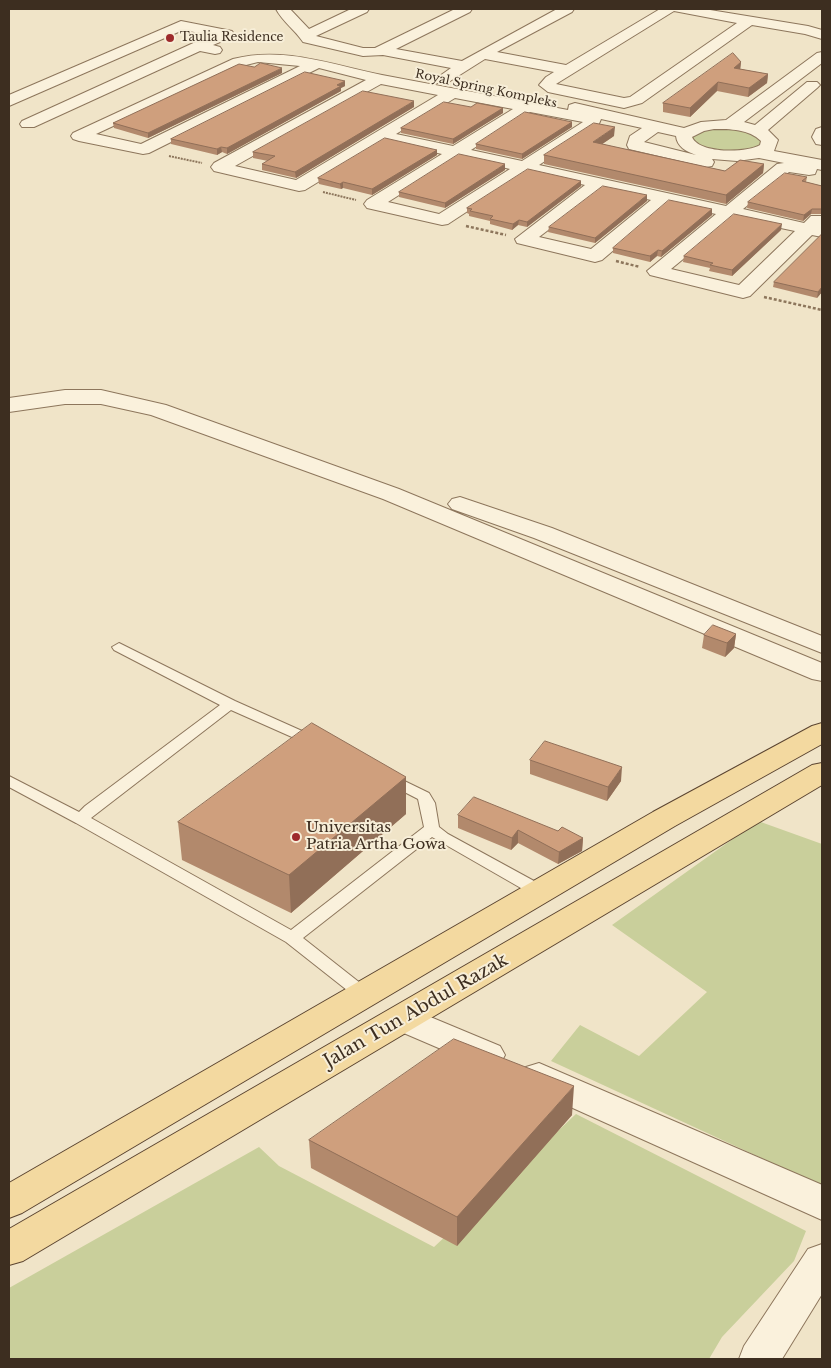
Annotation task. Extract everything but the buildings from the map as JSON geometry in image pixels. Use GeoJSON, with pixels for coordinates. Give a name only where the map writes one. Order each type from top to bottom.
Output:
{"type":"FeatureCollection","features":[{"type":"Feature","properties":{"kind":"main road"},"geometry":{"type":"LineString","coordinates":[[9,1202],[664,819],[822,732]]}},
{"type":"Feature","properties":{"kind":"main road","name":"Jalan Tun Abdul Razak"},"geometry":{"type":"LineString","coordinates":[[9,1249],[404,1019],[822,772]]}},
{"type":"Feature","properties":{"kind":"street"},"geometry":{"type":"LineString","coordinates":[[283,9],[287,16],[307,35],[308,39],[314,41],[363,52],[383,51],[464,66]]}},
{"type":"Feature","properties":{"kind":"street"},"geometry":{"type":"LineString","coordinates":[[307,35],[362,9]]}},
{"type":"Feature","properties":{"kind":"street"},"geometry":{"type":"LineString","coordinates":[[383,51],[465,9]]}},
{"type":"Feature","properties":{"kind":"street"},"geometry":{"type":"LineString","coordinates":[[440,80],[483,54],[567,9]]}},
{"type":"Feature","properties":{"kind":"street"},"geometry":{"type":"LineString","coordinates":[[669,9],[551,80],[547,86],[553,90],[630,102],[636,100],[750,20]]}},
{"type":"Feature","properties":{"kind":"street"},"geometry":{"type":"LineString","coordinates":[[680,9],[808,30],[822,35]]}},
{"type":"Feature","properties":{"kind":"street"},"geometry":{"type":"LineString","coordinates":[[734,9],[785,18],[792,14]]}},
{"type":"Feature","properties":{"kind":"street"},"geometry":{"type":"LineString","coordinates":[[9,101],[181,25],[227,34],[28,124]]}},
{"type":"Feature","properties":{"kind":"street"},"geometry":{"type":"LineString","coordinates":[[198,46],[250,59],[299,60],[317,63],[408,85],[424,82],[452,93],[529,106],[589,118],[594,121],[442,220],[373,204]]}},
{"type":"Feature","properties":{"kind":"street","name":"Royal Spring Kompleks"},"geometry":{"type":"LineString","coordinates":[[285,48],[424,82],[440,80],[656,125],[686,133]]}},
{"type":"Feature","properties":{"kind":"street"},"geometry":{"type":"LineString","coordinates":[[483,54],[569,70]]}},
{"type":"Feature","properties":{"kind":"street"},"geometry":{"type":"LineString","coordinates":[[822,56],[729,125],[706,126],[693,129],[684,136],[685,142],[697,150],[720,155],[758,145],[783,146],[822,154]]}},
{"type":"Feature","properties":{"kind":"street"},"geometry":{"type":"LineString","coordinates":[[79,136],[238,62],[250,59]]}},
{"type":"Feature","properties":{"kind":"street"},"geometry":{"type":"LineString","coordinates":[[9,120],[143,150],[317,63]]}},
{"type":"Feature","properties":{"kind":"street"},"geometry":{"type":"LineString","coordinates":[[656,125],[636,140],[635,144],[724,165],[736,164],[758,145],[822,76]]}},
{"type":"Feature","properties":{"kind":"street"},"geometry":{"type":"LineString","coordinates":[[220,167],[379,79]]}},
{"type":"Feature","properties":{"kind":"street"},"geometry":{"type":"LineString","coordinates":[[220,167],[299,186],[452,93]]}},
{"type":"Feature","properties":{"kind":"street"},"geometry":{"type":"LineString","coordinates":[[373,204],[529,106]]}},
{"type":"Feature","properties":{"kind":"street"},"geometry":{"type":"LineString","coordinates":[[729,125],[758,145],[822,165]]}},
{"type":"Feature","properties":{"kind":"street"},"geometry":{"type":"LineString","coordinates":[[822,132],[820,137],[822,140]]}},
{"type":"Feature","properties":{"kind":"street"},"geometry":{"type":"LineString","coordinates":[[384,136],[600,182],[815,231]]}},
{"type":"Feature","properties":{"kind":"street"},"geometry":{"type":"LineString","coordinates":[[657,272],[783,168],[791,166],[822,173]]}},
{"type":"Feature","properties":{"kind":"street"},"geometry":{"type":"LineString","coordinates":[[524,239],[600,182]]}},
{"type":"Feature","properties":{"kind":"street"},"geometry":{"type":"LineString","coordinates":[[524,239],[595,256],[665,197]]}},
{"type":"Feature","properties":{"kind":"street"},"geometry":{"type":"LineString","coordinates":[[657,272],[743,292],[815,231],[822,216]]}},
{"type":"Feature","properties":{"kind":"street"},"geometry":{"type":"LineString","coordinates":[[9,394],[73,386],[103,386],[131,389],[168,398],[543,533],[822,645]]}},
{"type":"Feature","properties":{"kind":"street"},"geometry":{"type":"LineString","coordinates":[[9,405],[65,397],[101,397],[158,410],[391,494],[822,673]]}},
{"type":"Feature","properties":{"kind":"street"},"geometry":{"type":"LineString","coordinates":[[404,1019],[680,1138],[807,1195],[822,1204]]}},
{"type":"Feature","properties":{"kind":"street"},"geometry":{"type":"LineString","coordinates":[[759,1359],[822,1261]]}},
{"type":"Feature","properties":{"kind":"lane"},"geometry":{"type":"LineString","coordinates":[[119,647],[230,704],[327,748]]}},
{"type":"Feature","properties":{"kind":"lane"},"geometry":{"type":"LineString","coordinates":[[81,819],[98,803],[230,704]]}},
{"type":"Feature","properties":{"kind":"lane"},"geometry":{"type":"LineString","coordinates":[[380,774],[424,796],[428,803],[432,829],[444,838],[539,892]]}},
{"type":"Feature","properties":{"kind":"lane"},"geometry":{"type":"LineString","coordinates":[[9,781],[81,819],[292,938],[363,994]]}},
{"type":"Feature","properties":{"kind":"lane"},"geometry":{"type":"LineString","coordinates":[[292,938],[432,829]]}},
{"type":"Feature","properties":{"kind":"path"},"geometry":{"type":"LineString","coordinates":[[143,150],[220,167]]}},
{"type":"Feature","properties":{"kind":"path"},"geometry":{"type":"LineString","coordinates":[[299,186],[373,204]]}},
{"type":"Feature","properties":{"kind":"path"},"geometry":{"type":"LineString","coordinates":[[442,220],[524,239]]}},
{"type":"Feature","properties":{"kind":"path"},"geometry":{"type":"LineString","coordinates":[[595,256],[657,272]]}},
{"type":"Feature","properties":{"kind":"path"},"geometry":{"type":"LineString","coordinates":[[743,292],[822,310]]}},
{"type":"Feature","properties":{"kind":"green space"},"geometry":{"type":"Polygon","coordinates":[[[740,127],[766,141],[754,152],[705,152],[687,135],[698,128],[740,127]]]}},
{"type":"Feature","properties":{"kind":"green space"},"geometry":{"type":"Polygon","coordinates":[[[758,821],[822,844],[822,1186],[551,1061],[580,1025],[639,1056],[707,992],[612,925],[758,821]]]}},
{"type":"Feature","properties":{"kind":"green space"},"geometry":{"type":"Polygon","coordinates":[[[576,1114],[806,1231],[794,1261],[722,1337],[709,1359],[9,1359],[9,1288],[259,1147],[279,1166],[434,1247],[576,1114]]]}},
{"type":"Feature","properties":{"kind":"place","name":"Taulia Residence"},"geometry":{"type":"Point","coordinates":[170,38]}},
{"type":"Feature","properties":{"kind":"place","name":"Universitas Patria Artha Gowa"},"geometry":{"type":"Point","coordinates":[296,837]}}]}
